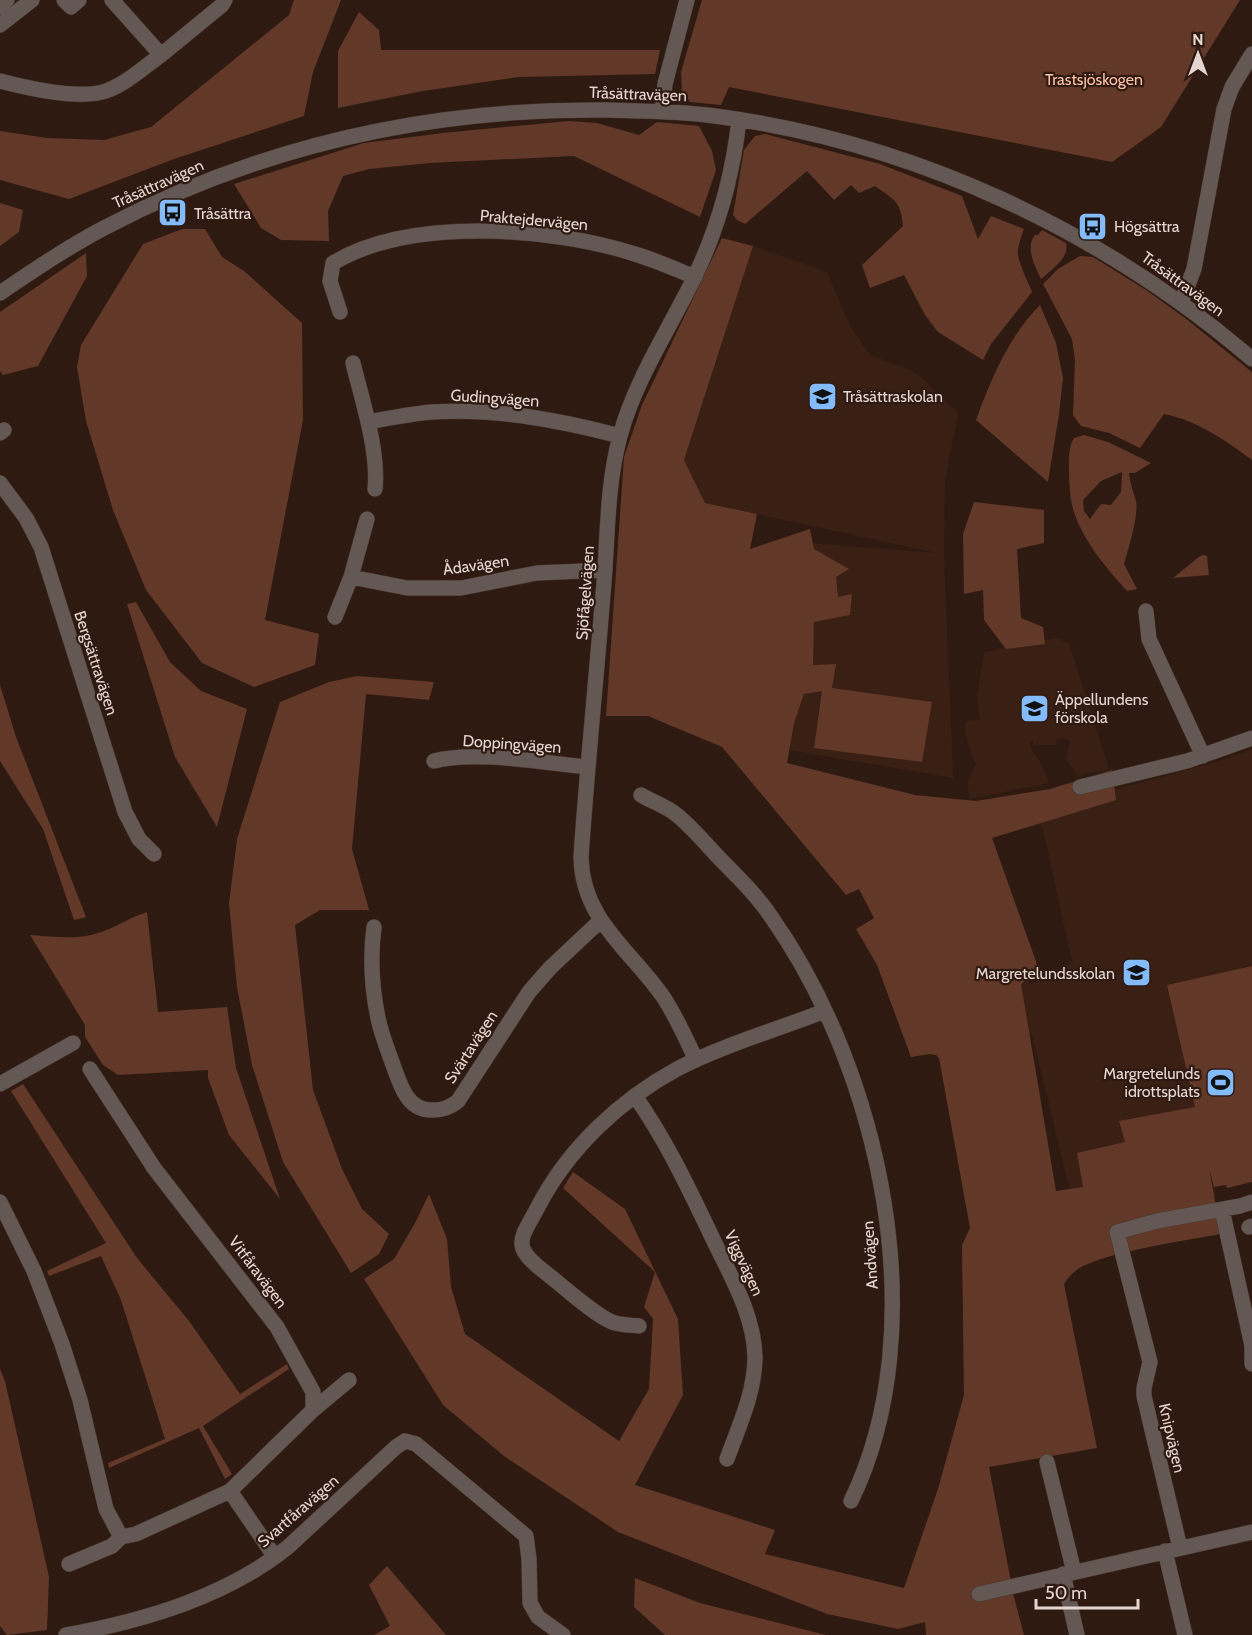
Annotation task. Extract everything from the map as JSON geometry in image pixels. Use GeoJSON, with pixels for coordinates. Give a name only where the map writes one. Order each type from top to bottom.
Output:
{"type":"FeatureCollection","features":[{"type":"Feature","properties":{"kind":"street"},"geometry":{"type":"LineString","coordinates":[[0,7],[7,0]]}},
{"type":"Feature","properties":{"kind":"street"},"geometry":{"type":"LineString","coordinates":[[0,25],[32,0]]}},
{"type":"Feature","properties":{"kind":"street"},"geometry":{"type":"LineString","coordinates":[[64,0],[71,7],[79,0]]}},
{"type":"Feature","properties":{"kind":"street"},"geometry":{"type":"LineString","coordinates":[[112,0],[161,55]]}},
{"type":"Feature","properties":{"kind":"street"},"geometry":{"type":"LineString","coordinates":[[0,81],[32,90],[104,92],[120,84],[161,55],[222,5],[225,0]]}},
{"type":"Feature","properties":{"kind":"street"},"geometry":{"type":"LineString","coordinates":[[662,111],[665,84],[687,0]]}},
{"type":"Feature","properties":{"kind":"street"},"geometry":{"type":"LineString","coordinates":[[1181,303],[1194,269],[1224,109],[1232,87],[1252,54]]}},
{"type":"Feature","properties":{"kind":"street","name":"Tråsättravägen"},"geometry":{"type":"LineString","coordinates":[[0,293],[104,228],[150,206],[213,179],[304,149],[395,126],[468,116],[527,111],[662,111],[739,120],[801,132],[921,166],[990,194],[1088,242],[1125,264],[1181,303],[1252,359]]}},
{"type":"Feature","properties":{"kind":"street","name":"Sjöfågelvägen"},"geometry":{"type":"LineString","coordinates":[[696,1060],[663,997],[600,921],[586,894],[581,869],[609,495],[620,436],[653,355],[695,277],[711,241],[736,151],[739,120]]}},
{"type":"Feature","properties":{"kind":"street","name":"Praktejdervägen"},"geometry":{"type":"LineString","coordinates":[[340,312],[330,281],[333,263],[362,249],[431,234],[506,232],[577,239],[633,253],[695,277]]}},
{"type":"Feature","properties":{"kind":"street"},"geometry":{"type":"LineString","coordinates":[[353,363],[368,422],[376,476],[375,489]]}},
{"type":"Feature","properties":{"kind":"street","name":"Gudingvägen"},"geometry":{"type":"LineString","coordinates":[[368,422],[434,412],[478,412],[540,419],[620,436]]}},
{"type":"Feature","properties":{"kind":"street","name":"Bergsättravägen"},"geometry":{"type":"LineString","coordinates":[[0,483],[26,518],[40,547],[130,826],[154,854]]}},
{"type":"Feature","properties":{"kind":"street"},"geometry":{"type":"LineString","coordinates":[[335,616],[351,577],[367,519]]}},
{"type":"Feature","properties":{"kind":"street","name":"Ådavägen"},"geometry":{"type":"LineString","coordinates":[[351,577],[407,588],[461,588],[537,573],[605,570]]}},
{"type":"Feature","properties":{"kind":"street"},"geometry":{"type":"LineString","coordinates":[[1146,611],[1149,639],[1203,756]]}},
{"type":"Feature","properties":{"kind":"street"},"geometry":{"type":"LineString","coordinates":[[1080,787],[1203,756],[1252,738]]}},
{"type":"Feature","properties":{"kind":"street","name":"Doppingvägen"},"geometry":{"type":"LineString","coordinates":[[434,761],[476,757],[587,767]]}},
{"type":"Feature","properties":{"kind":"street","name":"Andvägen"},"geometry":{"type":"LineString","coordinates":[[641,795],[673,812],[773,918],[808,976],[852,1074],[873,1147],[884,1205],[890,1274],[890,1347],[880,1423],[863,1476],[851,1501]]}},
{"type":"Feature","properties":{"kind":"street","name":"Svärtavägen"},"geometry":{"type":"LineString","coordinates":[[374,927],[372,945],[378,1021],[408,1098],[414,1105],[431,1110],[451,1106],[459,1101],[529,992],[550,968],[600,921]]}},
{"type":"Feature","properties":{"kind":"street"},"geometry":{"type":"LineString","coordinates":[[639,1326],[611,1322],[525,1255],[521,1246],[524,1234],[553,1180],[600,1125],[650,1085],[696,1060],[825,1011]]}},
{"type":"Feature","properties":{"kind":"street"},"geometry":{"type":"LineString","coordinates":[[0,1084],[73,1043]]}},
{"type":"Feature","properties":{"kind":"street","name":"Vitfåravägen"},"geometry":{"type":"LineString","coordinates":[[90,1069],[154,1168],[277,1327],[313,1392],[313,1410]]}},
{"type":"Feature","properties":{"kind":"street","name":"Viggvägen"},"geometry":{"type":"LineString","coordinates":[[635,1096],[670,1152],[697,1205],[743,1303],[749,1326],[755,1355],[754,1372],[746,1406],[727,1459]]}},
{"type":"Feature","properties":{"kind":"street"},"geometry":{"type":"LineString","coordinates":[[0,1202],[34,1271],[62,1344],[80,1400],[106,1509],[121,1537]]}},
{"type":"Feature","properties":{"kind":"street"},"geometry":{"type":"LineString","coordinates":[[1246,1204],[1222,1210],[1252,1346],[1252,1364]]}},
{"type":"Feature","properties":{"kind":"street","name":"Knipvägen"},"geometry":{"type":"LineString","coordinates":[[1185,1635],[1173,1549],[1144,1396],[1150,1362],[1117,1232],[1157,1221],[1222,1210]]}},
{"type":"Feature","properties":{"kind":"street"},"geometry":{"type":"LineString","coordinates":[[69,1564],[112,1546],[121,1537],[136,1534],[230,1491],[313,1410],[349,1380]]}},
{"type":"Feature","properties":{"kind":"street","name":"Svartfåravägen"},"geometry":{"type":"LineString","coordinates":[[66,1635],[117,1625],[183,1603],[237,1580],[275,1557],[405,1441],[416,1444],[526,1536],[530,1558],[530,1604],[538,1617],[564,1635]]}},
{"type":"Feature","properties":{"kind":"street"},"geometry":{"type":"LineString","coordinates":[[1047,1462],[1077,1635]]}},
{"type":"Feature","properties":{"kind":"street"},"geometry":{"type":"LineString","coordinates":[[230,1491],[275,1557]]}},
{"type":"Feature","properties":{"kind":"street"},"geometry":{"type":"LineString","coordinates":[[979,1594],[1252,1532]]}},
{"type":"Feature","properties":{"kind":"shaded area"},"geometry":{"type":"Polygon","coordinates":[[[753,246],[827,272],[850,326],[870,355],[908,369],[922,378],[958,413],[945,481],[944,554],[953,778],[783,749],[784,541],[937,553],[705,503],[684,460],[753,246]]]}},
{"type":"Feature","properties":{"kind":"shaded area","name":"Äppellundens förskola"},"geometry":{"type":"Polygon","coordinates":[[[1055,638],[1069,643],[1109,769],[1078,776],[1066,759],[1070,741],[1064,738],[1056,739],[1056,745],[1033,745],[1033,741],[1030,741],[1031,750],[1042,764],[1049,783],[970,799],[969,778],[976,764],[965,731],[966,721],[980,720],[977,696],[984,652],[1055,638]]]}},
{"type":"Feature","properties":{"kind":"shaded area","name":"Margretelundsskolan"},"geometry":{"type":"Polygon","coordinates":[[[1252,749],[1252,966],[1168,986],[1216,1196],[1070,1191],[1032,1035],[1026,1036],[1012,986],[1028,979],[1030,984],[1035,982],[1042,976],[1059,971],[1072,961],[1043,829],[1036,821],[1018,824],[1018,830],[977,838],[1112,788],[1117,789],[1223,760],[1252,749]]]}},
{"type":"Feature","properties":{"kind":"green space"},"geometry":{"type":"Polygon","coordinates":[[[294,0],[341,0],[313,72],[304,116],[174,159],[69,199],[0,180],[0,131],[47,138],[104,140],[151,127],[289,15],[294,0]]]}},
{"type":"Feature","properties":{"kind":"green space","name":"Trastsjöskogen"},"geometry":{"type":"Polygon","coordinates":[[[702,0],[1240,0],[1161,127],[1112,162],[729,87],[721,105],[690,102],[682,92],[681,72],[702,0]]]}},
{"type":"Feature","properties":{"kind":"green space"},"geometry":{"type":"Polygon","coordinates":[[[359,12],[379,30],[381,50],[660,50],[655,74],[518,77],[423,91],[338,108],[338,51],[359,12]]]}},
{"type":"Feature","properties":{"kind":"green space"},"geometry":{"type":"Polygon","coordinates":[[[569,121],[597,123],[639,135],[657,122],[699,126],[712,151],[716,170],[700,217],[574,156],[430,163],[369,169],[343,176],[328,211],[329,241],[281,240],[261,228],[234,184],[364,143],[569,121]]]}},
{"type":"Feature","properties":{"kind":"green space"},"geometry":{"type":"Polygon","coordinates":[[[765,134],[880,164],[962,196],[978,239],[991,216],[1024,229],[1018,253],[1020,264],[1032,292],[991,344],[983,360],[938,332],[925,315],[904,275],[870,288],[862,265],[903,226],[899,206],[875,186],[859,193],[851,185],[834,200],[807,171],[745,224],[737,220],[733,215],[744,150],[755,136],[765,134]]]}},
{"type":"Feature","properties":{"kind":"green space"},"geometry":{"type":"Polygon","coordinates":[[[0,203],[23,210],[19,232],[0,246],[0,203]]]}},
{"type":"Feature","properties":{"kind":"green space"},"geometry":{"type":"Polygon","coordinates":[[[182,229],[205,229],[222,257],[244,271],[302,323],[303,420],[265,620],[319,634],[315,665],[254,687],[202,663],[146,590],[113,510],[86,421],[77,367],[81,345],[143,244],[182,229]]]}},
{"type":"Feature","properties":{"kind":"green space"},"geometry":{"type":"Polygon","coordinates":[[[1042,230],[1066,243],[1066,248],[1059,263],[1041,279],[1034,262],[1031,244],[1036,234],[1037,236],[1042,230]]]}},
{"type":"Feature","properties":{"kind":"green space"},"geometry":{"type":"Polygon","coordinates":[[[722,238],[753,246],[684,460],[705,503],[757,514],[750,549],[810,529],[814,549],[849,569],[836,577],[838,597],[852,594],[850,615],[814,622],[813,665],[836,664],[832,688],[932,702],[922,762],[814,748],[822,691],[804,694],[794,723],[787,763],[915,795],[976,801],[1050,789],[1112,770],[1116,800],[992,838],[1039,970],[1021,984],[1056,1191],[1083,1187],[1077,1153],[1125,1142],[1119,1121],[1195,1107],[1167,985],[1252,966],[1252,1182],[1227,1188],[1226,1185],[1214,1187],[1209,1168],[1221,1234],[1120,1253],[1084,1266],[1070,1275],[1064,1284],[1097,1448],[989,1467],[1014,1597],[1024,1635],[926,1635],[925,1622],[898,1629],[827,1614],[618,1532],[504,1456],[443,1405],[364,1279],[394,1259],[429,1194],[447,1239],[451,1287],[465,1334],[619,1441],[649,1389],[653,1319],[644,1307],[655,1272],[563,1188],[573,1172],[625,1209],[678,1319],[683,1395],[635,1485],[775,1530],[765,1554],[904,1588],[938,1489],[964,1395],[962,1245],[970,1228],[939,1058],[930,1054],[911,1057],[877,965],[856,929],[874,918],[859,889],[846,895],[722,747],[648,716],[606,716],[624,457],[642,405],[722,238]]]}},
{"type":"Feature","properties":{"kind":"green space"},"geometry":{"type":"Polygon","coordinates":[[[86,253],[87,276],[38,366],[3,375],[0,371],[0,312],[86,253]]]}},
{"type":"Feature","properties":{"kind":"green space"},"geometry":{"type":"Polygon","coordinates":[[[1080,256],[1093,257],[1146,290],[1252,372],[1252,460],[1199,426],[1164,414],[1140,448],[1109,433],[1081,426],[1073,415],[1075,360],[1072,339],[1043,284],[1058,269],[1080,256]]]}},
{"type":"Feature","properties":{"kind":"green space"},"geometry":{"type":"Polygon","coordinates":[[[1040,305],[1056,343],[1063,378],[1048,482],[976,420],[1010,344],[1040,305]]]}},
{"type":"Feature","properties":{"kind":"green space"},"geometry":{"type":"Polygon","coordinates":[[[1084,435],[1108,442],[1151,463],[1135,473],[1129,473],[1137,507],[1124,564],[1137,589],[1127,591],[1098,556],[1079,525],[1073,510],[1070,487],[1069,453],[1074,438],[1084,435]],[[1122,472],[1101,481],[1083,500],[1084,511],[1090,519],[1101,504],[1111,505],[1121,492],[1122,472]]]}},
{"type":"Feature","properties":{"kind":"green space"},"geometry":{"type":"Polygon","coordinates":[[[974,502],[1044,510],[1044,543],[1017,549],[1021,618],[1043,627],[1045,644],[1006,649],[984,620],[983,590],[964,594],[963,534],[974,502]]]}},
{"type":"Feature","properties":{"kind":"green space"},"geometry":{"type":"Polygon","coordinates":[[[1200,556],[1207,556],[1209,575],[1173,578],[1200,556]]]}},
{"type":"Feature","properties":{"kind":"green space"},"geometry":{"type":"Polygon","coordinates":[[[136,602],[170,662],[201,691],[247,709],[217,827],[175,757],[127,604],[136,602]]]}},
{"type":"Feature","properties":{"kind":"green space"},"geometry":{"type":"Polygon","coordinates":[[[357,676],[434,682],[429,700],[366,694],[352,849],[369,910],[320,910],[295,925],[313,1090],[342,1169],[362,1209],[389,1234],[379,1254],[351,1273],[283,1162],[252,1065],[237,987],[229,903],[237,839],[280,702],[329,682],[357,676]]]}},
{"type":"Feature","properties":{"kind":"green space"},"geometry":{"type":"Polygon","coordinates":[[[0,685],[16,737],[86,917],[74,920],[43,829],[0,761],[0,685]]]}},
{"type":"Feature","properties":{"kind":"green space"},"geometry":{"type":"Polygon","coordinates":[[[147,912],[158,1012],[227,1007],[236,1068],[280,1199],[229,1135],[208,1078],[208,1070],[118,1075],[103,1065],[85,1037],[85,1025],[30,935],[86,936],[102,932],[147,912]]]}},
{"type":"Feature","properties":{"kind":"green space"},"geometry":{"type":"Polygon","coordinates":[[[23,1084],[137,1258],[189,1321],[240,1394],[287,1364],[289,1369],[203,1426],[232,1474],[225,1479],[199,1428],[109,1468],[108,1463],[165,1439],[121,1300],[101,1256],[49,1276],[47,1271],[106,1243],[11,1091],[23,1084]]]}},
{"type":"Feature","properties":{"kind":"green space"},"geometry":{"type":"Polygon","coordinates":[[[0,1369],[5,1381],[49,1577],[47,1630],[7,1635],[0,1626],[0,1369]]]}},
{"type":"Feature","properties":{"kind":"green space"},"geometry":{"type":"Polygon","coordinates":[[[387,1566],[446,1635],[374,1635],[390,1626],[369,1585],[387,1566]]]}},
{"type":"Feature","properties":{"kind":"green space"},"geometry":{"type":"Polygon","coordinates":[[[635,1578],[700,1603],[826,1635],[665,1635],[634,1607],[635,1578]]]}},
{"type":"Feature","properties":{"kind":"place","name":"Tråsättra"},"geometry":{"type":"Point","coordinates":[173,213]}},
{"type":"Feature","properties":{"kind":"place","name":"Högsättra"},"geometry":{"type":"Point","coordinates":[1093,226]}},
{"type":"Feature","properties":{"kind":"place","name":"Tråsättraskolan"},"geometry":{"type":"Point","coordinates":[822,396]}},
{"type":"Feature","properties":{"kind":"place","name":"Äppellundens förskola"},"geometry":{"type":"Point","coordinates":[1034,708]}},
{"type":"Feature","properties":{"kind":"place","name":"Margretelundsskolan"},"geometry":{"type":"Point","coordinates":[1136,973]}},
{"type":"Feature","properties":{"kind":"place","name":"Margretelunds idrottsplats"},"geometry":{"type":"Point","coordinates":[1221,1082]}}]}
